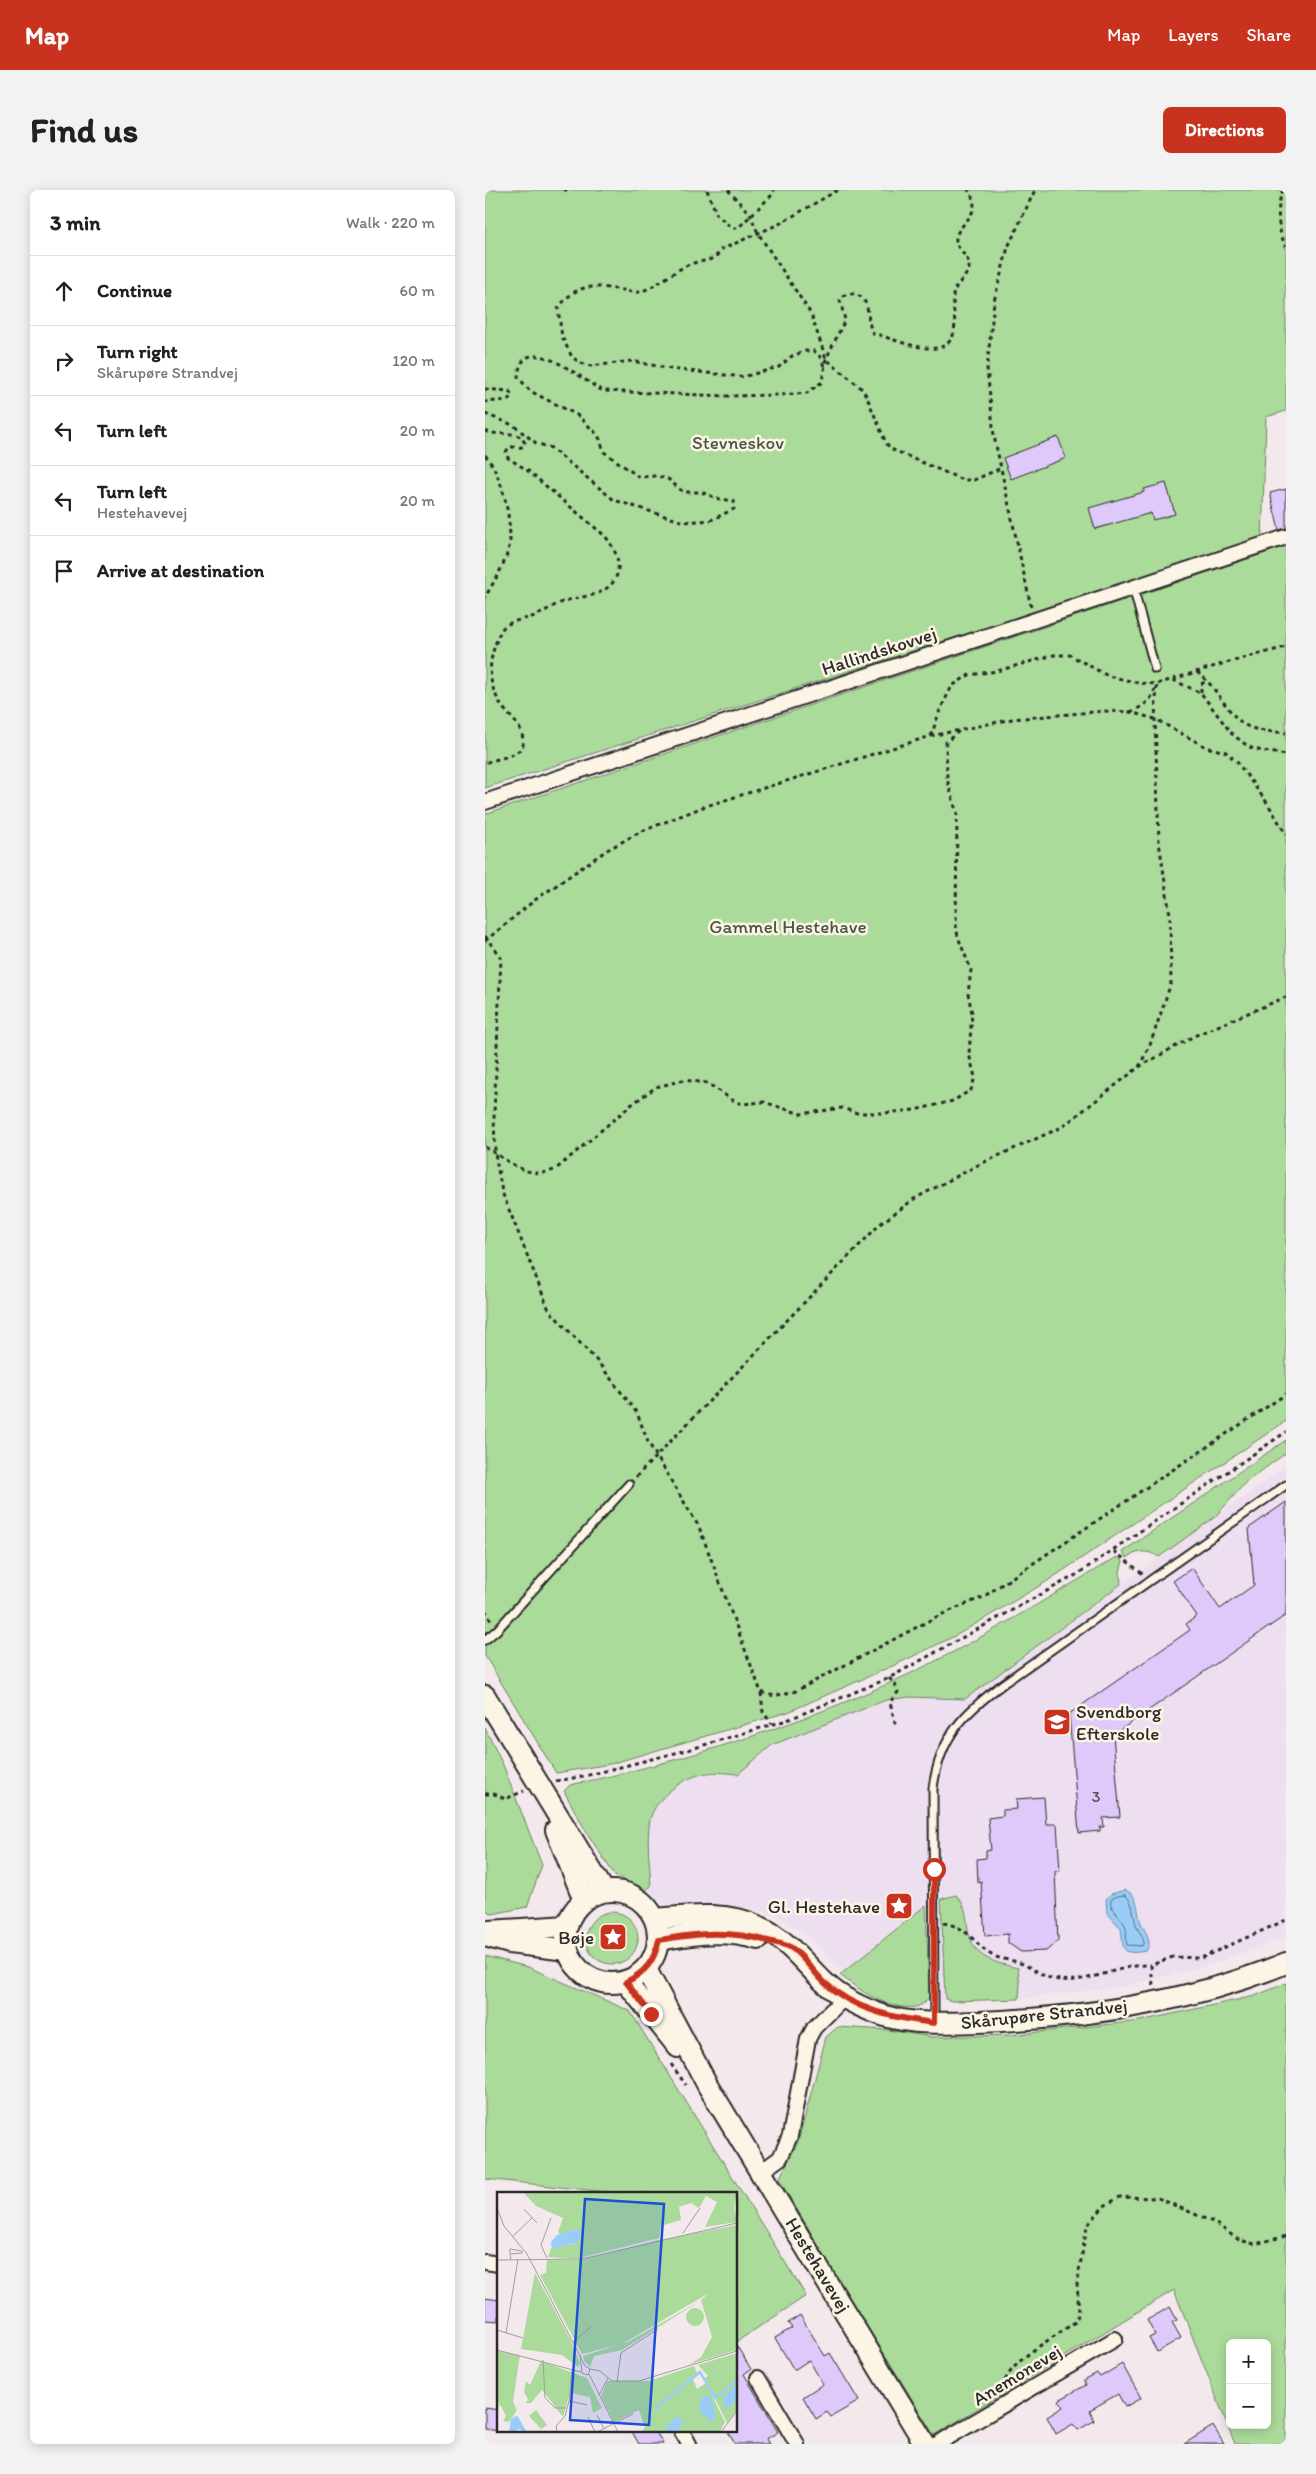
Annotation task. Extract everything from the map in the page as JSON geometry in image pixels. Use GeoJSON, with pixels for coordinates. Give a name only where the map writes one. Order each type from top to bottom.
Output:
{"type":"FeatureCollection","features":[{"type":"Feature","properties":{"kind":"street","name":"Hallindskovvej"},"geometry":{"type":"LineString","coordinates":[[485,802],[1286,537]]}},
{"type":"Feature","properties":{"kind":"street"},"geometry":{"type":"LineString","coordinates":[[485,1696],[604,1891]]}},
{"type":"Feature","properties":{"kind":"street"},"geometry":{"type":"LineString","coordinates":[[539,1784],[583,1900]]}},
{"type":"Feature","properties":{"kind":"street"},"geometry":{"type":"LineString","coordinates":[[615,1890],[635,1896],[647,1906],[655,1919],[659,1940],[655,1955],[646,1969],[626,1982],[609,1984],[595,1980],[578,1968],[567,1950],[567,1926],[573,1912],[583,1900],[604,1891],[615,1890]]}},
{"type":"Feature","properties":{"kind":"street","name":"Skårupøre Strandvej"},"geometry":{"type":"LineString","coordinates":[[655,1919],[706,1915],[760,1926],[791,1948],[844,1998],[885,2016],[934,2023],[1003,2021],[1091,2012],[1155,2002],[1263,1972],[1286,1963]]}},
{"type":"Feature","properties":{"kind":"street"},"geometry":{"type":"LineString","coordinates":[[485,1931],[567,1926]]}},
{"type":"Feature","properties":{"kind":"street","name":"Skårupøre Strandvej"},"geometry":{"type":"LineString","coordinates":[[659,1940],[702,1933],[725,1932],[748,1936],[791,1948]]}},
{"type":"Feature","properties":{"kind":"street"},"geometry":{"type":"LineString","coordinates":[[485,1936],[509,1943],[567,1950]]}},
{"type":"Feature","properties":{"kind":"street","name":"Hestehavevej"},"geometry":{"type":"LineString","coordinates":[[646,1969],[708,2086],[762,2171],[925,2444]]}},
{"type":"Feature","properties":{"kind":"street","name":"Hestehavevej"},"geometry":{"type":"LineString","coordinates":[[626,1982],[708,2086]]}},
{"type":"Feature","properties":{"kind":"street"},"geometry":{"type":"LineString","coordinates":[[762,2171],[779,2158],[790,2136],[808,2039],[814,2028],[844,1998]]}},
{"type":"Feature","properties":{"kind":"street","name":"Anemonevej"},"geometry":{"type":"LineString","coordinates":[[937,2444],[1115,2339]]}},
{"type":"Feature","properties":{"kind":"street"},"geometry":{"type":"LineString","coordinates":[[759,2378],[797,2444]]}},
{"type":"Feature","properties":{"kind":"street"},"geometry":{"type":"LineString","coordinates":[[682,2432],[689,2444]]}},
{"type":"Feature","properties":{"kind":"lane"},"geometry":{"type":"LineString","coordinates":[[1132,587],[1155,669]]}},
{"type":"Feature","properties":{"kind":"lane"},"geometry":{"type":"LineString","coordinates":[[485,1640],[629,1484]]}},
{"type":"Feature","properties":{"kind":"lane"},"geometry":{"type":"LineString","coordinates":[[934,2023],[933,1788],[936,1767],[944,1746],[956,1725],[978,1703],[1004,1683],[1286,1485]]}},
{"type":"Feature","properties":{"kind":"path"},"geometry":{"type":"LineString","coordinates":[[707,190],[717,214],[725,225],[732,228],[738,228],[750,214],[764,203],[774,190]]}},
{"type":"Feature","properties":{"kind":"path"},"geometry":{"type":"LineString","coordinates":[[728,190],[750,214],[758,234],[811,314],[826,359],[860,387],[866,395],[891,449],[963,480],[974,480],[1001,468]]}},
{"type":"Feature","properties":{"kind":"path"},"geometry":{"type":"LineString","coordinates":[[824,367],[819,355],[814,351],[806,351],[792,356],[779,367],[743,377],[671,369],[632,361],[591,366],[581,363],[572,356],[562,337],[558,309],[565,300],[583,287],[593,286],[638,292],[691,264],[709,260],[718,254],[720,250],[779,224],[837,190]]}},
{"type":"Feature","properties":{"kind":"path"},"geometry":{"type":"LineString","coordinates":[[485,414],[513,425],[536,443],[551,448],[614,500],[683,522],[711,520],[734,509],[734,501],[728,498],[719,499],[701,492],[683,492],[668,479],[657,476],[639,477],[604,452],[600,439],[577,415],[530,391],[517,377],[518,370],[523,362],[530,356],[535,355],[556,360],[590,384],[603,390],[727,396],[807,393],[822,382],[826,359],[845,320],[840,300],[845,294],[857,295],[867,306],[873,333],[924,348],[936,348],[949,342],[955,330],[953,295],[969,268],[968,259],[958,248],[956,238],[957,233],[970,219],[973,210],[973,200],[968,190]]}},
{"type":"Feature","properties":{"kind":"path"},"geometry":{"type":"LineString","coordinates":[[1032,612],[994,436],[987,368],[994,301],[1008,247],[1035,190]]}},
{"type":"Feature","properties":{"kind":"path"},"geometry":{"type":"LineString","coordinates":[[1283,190],[1279,228],[1286,246]]}},
{"type":"Feature","properties":{"kind":"path"},"geometry":{"type":"LineString","coordinates":[[485,389],[509,391],[512,395],[508,400],[485,402]]}},
{"type":"Feature","properties":{"kind":"path"},"geometry":{"type":"LineString","coordinates":[[485,431],[491,434],[505,432],[521,437],[525,443],[519,448],[509,447],[506,452],[509,458],[527,470],[605,536],[613,546],[618,564],[614,582],[606,589],[556,604],[535,616],[507,624],[502,629],[489,667],[490,680],[504,708],[522,730],[523,745],[514,754],[485,762]]}},
{"type":"Feature","properties":{"kind":"path"},"geometry":{"type":"LineString","coordinates":[[485,455],[495,466],[503,488],[510,541],[485,597]]}},
{"type":"Feature","properties":{"kind":"path"},"geometry":{"type":"LineString","coordinates":[[931,736],[940,710],[952,686],[969,675],[997,671],[1053,655],[1070,655],[1108,676],[1139,683],[1157,684],[1286,647]]}},
{"type":"Feature","properties":{"kind":"path"},"geometry":{"type":"LineString","coordinates":[[1139,1067],[1150,1045],[1171,983],[1170,915],[1159,842],[1155,719],[1157,684],[1155,669]]}},
{"type":"Feature","properties":{"kind":"path"},"geometry":{"type":"LineString","coordinates":[[1197,672],[1208,681],[1241,723],[1253,728],[1286,734]]}},
{"type":"Feature","properties":{"kind":"path"},"geometry":{"type":"LineString","coordinates":[[1172,680],[1201,693],[1232,734],[1245,744],[1253,748],[1286,755]]}},
{"type":"Feature","properties":{"kind":"path"},"geometry":{"type":"LineString","coordinates":[[1201,693],[1201,684],[1208,681]]}},
{"type":"Feature","properties":{"kind":"path"},"geometry":{"type":"LineString","coordinates":[[1130,712],[1153,697],[1157,684]]}},
{"type":"Feature","properties":{"kind":"path"},"geometry":{"type":"LineString","coordinates":[[772,1724],[763,1712],[761,1692],[699,1527],[657,1458],[637,1413],[598,1362],[549,1310],[501,1192],[495,1153],[495,1075],[501,958],[486,938],[535,900],[607,850],[640,832],[703,807],[931,736],[1012,719],[1105,711],[1130,712],[1155,719],[1206,747],[1226,752],[1237,762],[1268,804],[1286,834]]}},
{"type":"Feature","properties":{"kind":"path"},"geometry":{"type":"LineString","coordinates":[[485,1147],[519,1169],[541,1174],[547,1173],[556,1169],[631,1105],[656,1087],[684,1080],[707,1082],[734,1101],[742,1104],[764,1102],[809,1114],[842,1108],[857,1113],[915,1110],[953,1101],[971,1090],[975,1077],[969,1054],[972,1013],[968,994],[971,970],[958,937],[956,925],[957,814],[947,779],[946,742],[959,731]]}},
{"type":"Feature","properties":{"kind":"path"},"geometry":{"type":"LineString","coordinates":[[629,1484],[657,1458],[880,1224],[914,1198],[978,1165],[1063,1127],[1139,1067],[1194,1036],[1286,997]]}},
{"type":"Feature","properties":{"kind":"path"},"geometry":{"type":"LineString","coordinates":[[761,1692],[774,1696],[796,1691],[938,1616],[983,1597],[1286,1394]]}},
{"type":"Feature","properties":{"kind":"path"},"geometry":{"type":"LineString","coordinates":[[485,1794],[494,1794],[505,1800],[539,1784],[585,1776],[691,1749],[772,1724],[889,1678],[1076,1575],[1114,1551],[1286,1432]]}},
{"type":"Feature","properties":{"kind":"path"},"geometry":{"type":"LineString","coordinates":[[1114,1551],[1152,1580]]}},
{"type":"Feature","properties":{"kind":"path"},"geometry":{"type":"LineString","coordinates":[[889,1678],[895,1684],[898,1692],[890,1702],[896,1726]]}},
{"type":"Feature","properties":{"kind":"path"},"geometry":{"type":"LineString","coordinates":[[934,1922],[961,1928],[971,1934],[992,1956],[1021,1963],[1037,1974],[1067,1981],[1085,1979],[1135,1965],[1151,1965],[1173,1956],[1201,1958],[1286,1920]]}},
{"type":"Feature","properties":{"kind":"path"},"geometry":{"type":"LineString","coordinates":[[1151,1965],[1155,2002]]}},
{"type":"Feature","properties":{"kind":"path"},"geometry":{"type":"LineString","coordinates":[[1001,2406],[1005,2380],[1019,2362],[1075,2322],[1079,2313],[1077,2283],[1087,2226],[1105,2206],[1120,2198],[1158,2198],[1215,2223],[1239,2240],[1255,2244],[1286,2236]]}},
{"type":"Feature","properties":{"kind":"shaded area","name":"Svendborg Efterskole"},"geometry":{"type":"Polygon","coordinates":[[[1286,1466],[1286,1936],[1213,1964],[1126,1986],[1019,1999],[951,2001],[882,1998],[847,1976],[804,1933],[773,1913],[725,1906],[664,1904],[645,1891],[651,1886],[648,1838],[650,1818],[663,1797],[683,1781],[702,1774],[738,1774],[772,1745],[886,1700],[910,1697],[965,1699],[1286,1466]]]}},
{"type":"Feature","properties":{"kind":"green space","name":"Stevneskov"},"geometry":{"type":"Polygon","coordinates":[[[485,190],[1286,190],[1286,411],[1266,417],[1262,539],[485,788],[485,190]]]}},
{"type":"Feature","properties":{"kind":"green space","name":"Gammel Hestehave"},"geometry":{"type":"Polygon","coordinates":[[[1286,546],[1286,1421],[1046,1582],[957,1635],[897,1664],[788,1712],[610,1764],[556,1773],[485,1656],[485,814],[1286,546]]]}},
{"type":"Feature","properties":{"kind":"green space"},"geometry":{"type":"Polygon","coordinates":[[[1286,1440],[1286,1453],[1246,1482],[1215,1517],[1159,1557],[1143,1552],[1135,1553],[1127,1558],[1122,1552],[1286,1440]]]}},
{"type":"Feature","properties":{"kind":"green space"},"geometry":{"type":"Polygon","coordinates":[[[1117,1557],[1123,1561],[1120,1572],[1121,1584],[965,1699],[910,1697],[886,1700],[772,1745],[738,1774],[707,1773],[695,1776],[670,1790],[657,1804],[650,1820],[648,1844],[651,1886],[645,1891],[615,1876],[587,1833],[564,1791],[570,1785],[656,1765],[741,1740],[865,1694],[959,1649],[1117,1557]]]}},
{"type":"Feature","properties":{"kind":"green space"},"geometry":{"type":"Polygon","coordinates":[[[485,1728],[503,1765],[542,1865],[527,1907],[492,1914],[485,1909],[485,1728]]]}},
{"type":"Feature","properties":{"kind":"green space"},"geometry":{"type":"Polygon","coordinates":[[[956,1895],[964,1908],[969,1934],[977,1950],[990,1960],[1018,1968],[1019,1999],[951,2001],[945,1999],[941,1899],[956,1895]]]}},
{"type":"Feature","properties":{"kind":"green space"},"geometry":{"type":"Polygon","coordinates":[[[926,1905],[929,1999],[916,2007],[895,2006],[865,1993],[840,1975],[926,1905]]]}},
{"type":"Feature","properties":{"kind":"green space"},"geometry":{"type":"Polygon","coordinates":[[[607,1912],[617,1912],[631,1919],[638,1933],[638,1943],[631,1957],[617,1964],[607,1964],[597,1960],[590,1953],[586,1943],[586,1933],[590,1923],[597,1916],[607,1912]]]}},
{"type":"Feature","properties":{"kind":"green space"},"geometry":{"type":"Polygon","coordinates":[[[485,1956],[528,1967],[630,2011],[806,2296],[737,2341],[737,2192],[607,2192],[485,2179],[485,1956]]]}},
{"type":"Feature","properties":{"kind":"green space"},"geometry":{"type":"Polygon","coordinates":[[[1286,1983],[1286,2444],[1235,2444],[1229,2429],[1271,2429],[1271,2339],[1226,2339],[1226,2421],[1174,2290],[934,2435],[779,2179],[798,2142],[826,2037],[838,2027],[888,2030],[932,2037],[1011,2035],[1140,2021],[1255,1996],[1286,1983]]]}},
{"type":"Feature","properties":{"kind":"water"},"geometry":{"type":"Polygon","coordinates":[[[1125,1890],[1134,1896],[1136,1901],[1140,1921],[1149,1941],[1146,1951],[1127,1951],[1123,1945],[1121,1928],[1107,1913],[1106,1899],[1111,1894],[1125,1890]]]}},
{"type":"Feature","properties":{"kind":"building"},"geometry":{"type":"Polygon","coordinates":[[[1058,437],[1066,458],[1011,479],[1003,458],[1058,437]]]}},
{"type":"Feature","properties":{"kind":"building"},"geometry":{"type":"Polygon","coordinates":[[[1166,483],[1175,514],[1153,520],[1151,513],[1095,529],[1089,508],[1144,492],[1144,489],[1166,483]]]}},
{"type":"Feature","properties":{"kind":"building"},"geometry":{"type":"Polygon","coordinates":[[[1286,489],[1286,528],[1279,530],[1270,493],[1286,489]]]}},
{"type":"Feature","properties":{"kind":"building"},"geometry":{"type":"Polygon","coordinates":[[[1286,1502],[1286,1615],[1113,1735],[1120,1817],[1103,1818],[1104,1827],[1100,1827],[1100,1831],[1079,1833],[1069,1714],[1190,1630],[1186,1624],[1197,1616],[1173,1581],[1192,1568],[1220,1609],[1254,1585],[1249,1528],[1286,1502]]]}},
{"type":"Feature","properties":{"kind":"building"},"geometry":{"type":"Polygon","coordinates":[[[1044,1797],[1046,1824],[1057,1824],[1060,1871],[1055,1871],[1058,1941],[1046,1951],[1021,1952],[1008,1943],[1008,1934],[985,1936],[981,1881],[978,1882],[977,1859],[986,1858],[986,1851],[991,1850],[988,1818],[1003,1816],[1003,1810],[1017,1809],[1016,1799],[1044,1797]]]}},
{"type":"Feature","properties":{"kind":"building"},"geometry":{"type":"Polygon","coordinates":[[[485,2298],[497,2300],[497,2321],[485,2320],[485,2298]]]}},
{"type":"Feature","properties":{"kind":"building"},"geometry":{"type":"Polygon","coordinates":[[[1170,2307],[1177,2320],[1172,2322],[1181,2338],[1157,2352],[1149,2338],[1155,2335],[1147,2320],[1170,2307]]]}},
{"type":"Feature","properties":{"kind":"building"},"geometry":{"type":"Polygon","coordinates":[[[800,2315],[825,2356],[830,2353],[859,2401],[831,2417],[827,2412],[816,2419],[803,2397],[823,2384],[809,2360],[794,2370],[775,2338],[792,2328],[788,2323],[800,2315]]]}},
{"type":"Feature","properties":{"kind":"building"},"geometry":{"type":"Polygon","coordinates":[[[737,2347],[751,2369],[744,2374],[778,2432],[766,2439],[769,2444],[735,2444],[728,2432],[737,2432],[737,2347]]]}},
{"type":"Feature","properties":{"kind":"building"},"geometry":{"type":"Polygon","coordinates":[[[1122,2364],[1141,2398],[1125,2407],[1118,2394],[1090,2410],[1094,2421],[1078,2430],[1073,2424],[1056,2434],[1047,2417],[1063,2407],[1059,2400],[1086,2385],[1084,2380],[1097,2373],[1100,2377],[1122,2364]]]}},
{"type":"Feature","properties":{"kind":"building"},"geometry":{"type":"Polygon","coordinates":[[[485,2408],[497,2410],[497,2431],[485,2429],[485,2408]]]}},
{"type":"Feature","properties":{"kind":"building"},"geometry":{"type":"Polygon","coordinates":[[[1213,2426],[1224,2444],[1184,2444],[1213,2426]]]}},
{"type":"Feature","properties":{"kind":"building"},"geometry":{"type":"Polygon","coordinates":[[[632,2432],[656,2432],[663,2444],[639,2444],[632,2432]]]}},
{"type":"Feature","properties":{"kind":"place","name":"Svendborg Efterskole"},"geometry":{"type":"Point","coordinates":[1057,1722]}},
{"type":"Feature","properties":{"kind":"place","name":"Gl. Hestehave"},"geometry":{"type":"Point","coordinates":[899,1906]}},
{"type":"Feature","properties":{"kind":"place","name":"Bøje"},"geometry":{"type":"Point","coordinates":[613,1937]}},
{"type":"Feature","properties":{"kind":"route"},"geometry":{"type":"LineString","coordinates":[[651,2014],[626,1982],[646,1969],[655,1955],[659,1940],[702,1933],[725,1932],[748,1936],[791,1948],[844,1998],[885,2016],[934,2023],[934,1869]]}}]}
